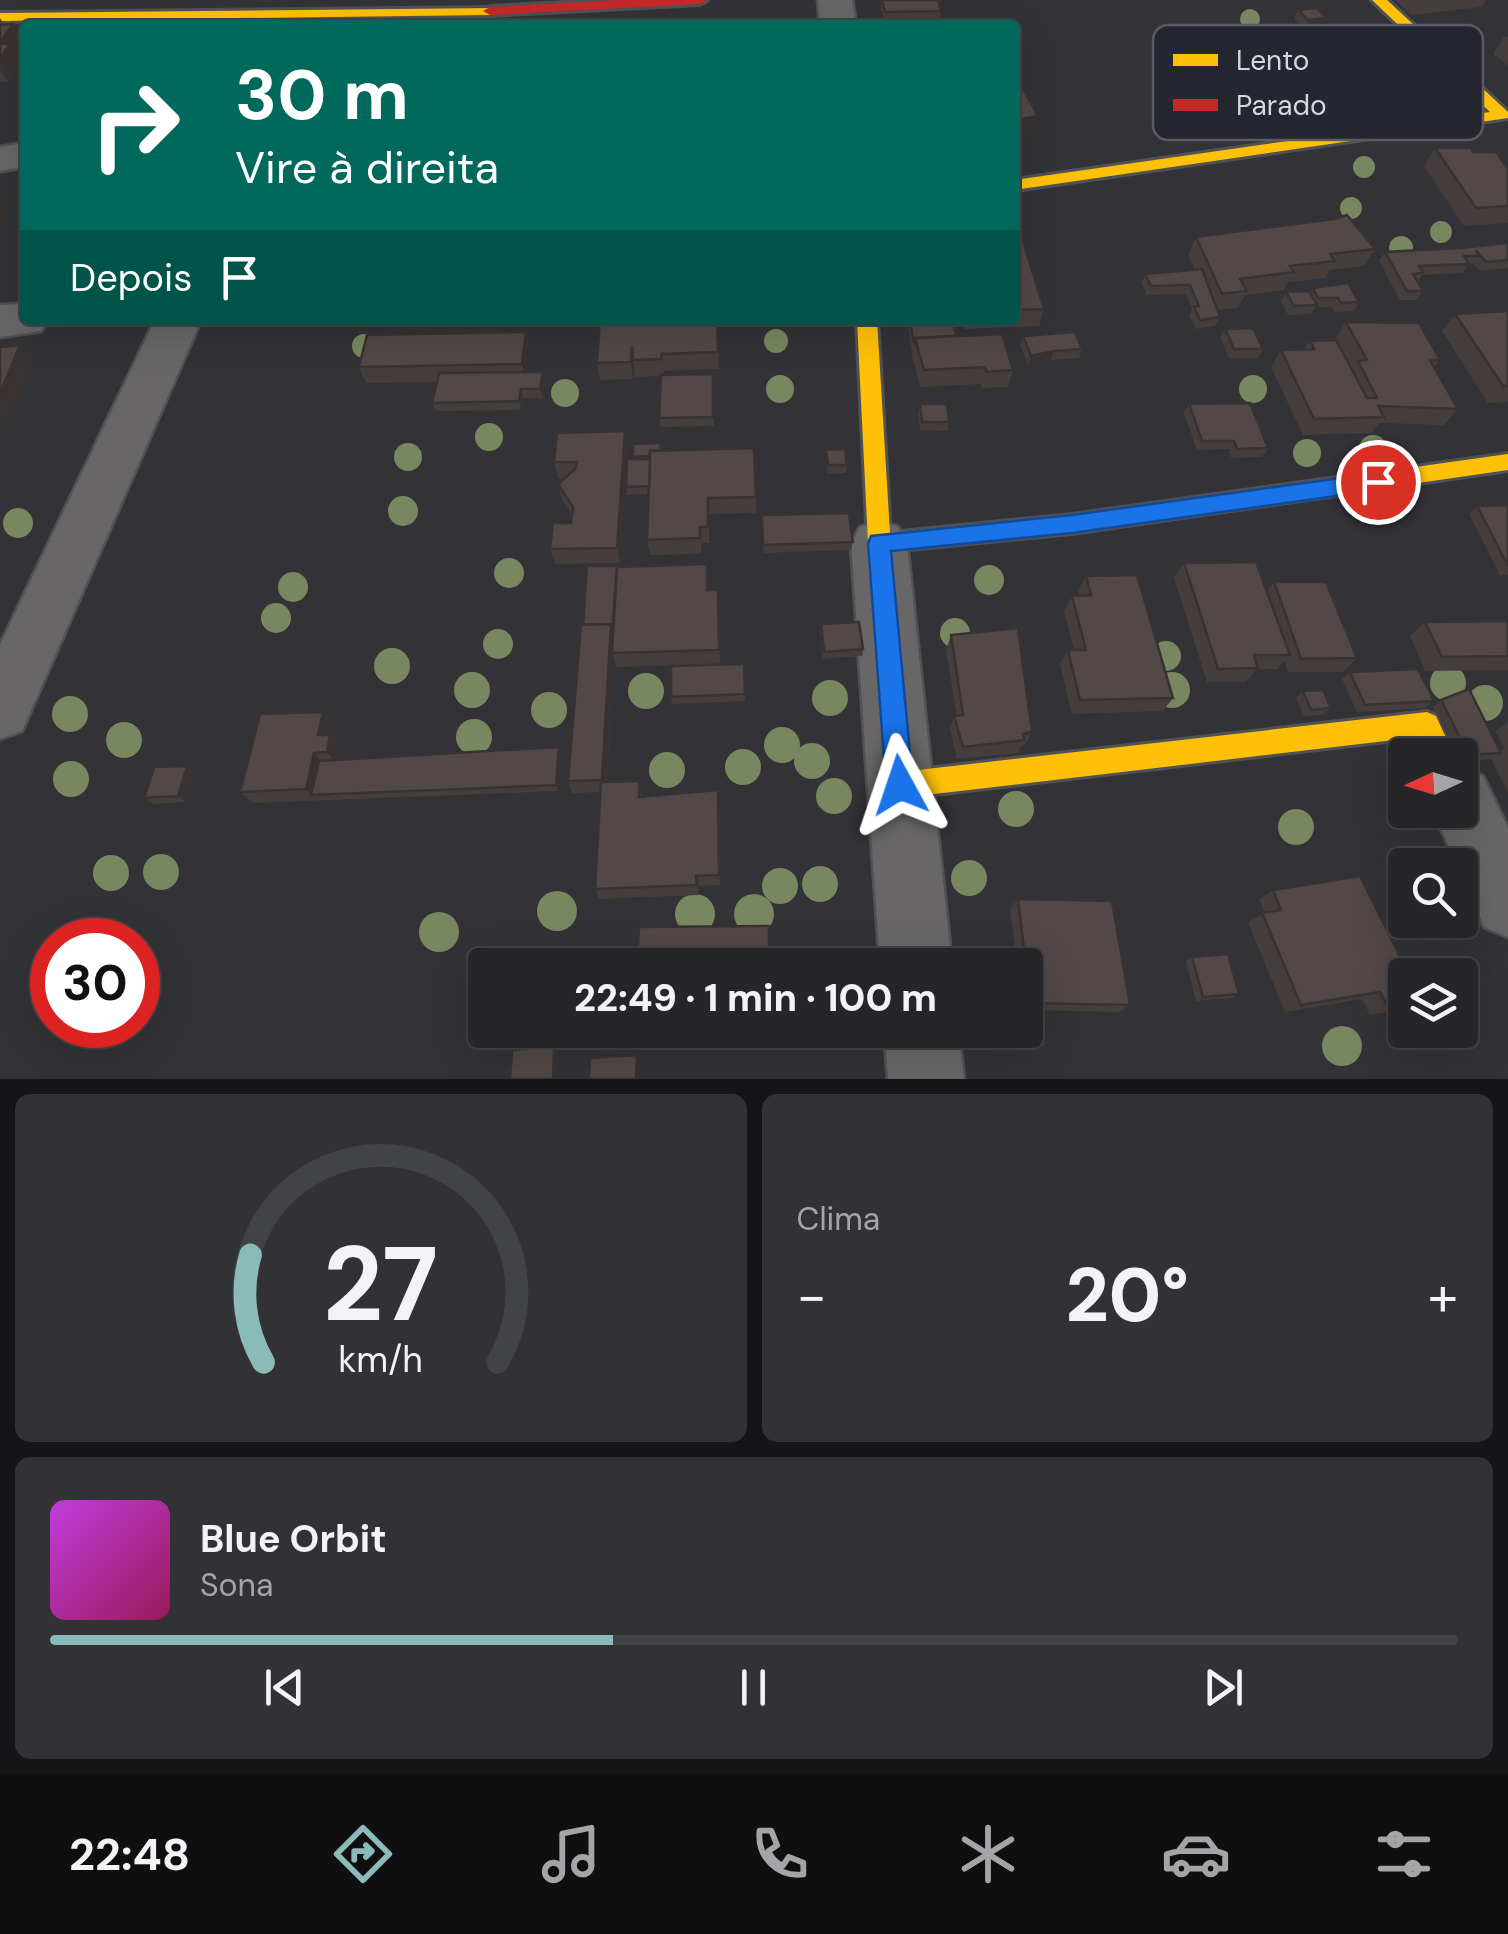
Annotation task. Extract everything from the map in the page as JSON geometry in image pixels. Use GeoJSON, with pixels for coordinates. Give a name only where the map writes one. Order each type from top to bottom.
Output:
{"type":"FeatureCollection","features":[{"type":"Feature","properties":{"kind":"street"},"geometry":{"type":"LineString","coordinates":[[0,17],[306,19],[526,12],[700,0]]}},
{"type":"Feature","properties":{"kind":"street"},"geometry":{"type":"LineString","coordinates":[[1378,0],[1405,25]]}},
{"type":"Feature","properties":{"kind":"street"},"geometry":{"type":"LineString","coordinates":[[1483,97],[1502,115],[1483,118]]}},
{"type":"Feature","properties":{"kind":"street"},"geometry":{"type":"LineString","coordinates":[[1020,184],[1328,140]]}},
{"type":"Feature","properties":{"kind":"street"},"geometry":{"type":"LineString","coordinates":[[0,712],[176,325]]}},
{"type":"Feature","properties":{"kind":"street"},"geometry":{"type":"LineString","coordinates":[[867,325],[879,543],[914,948]]}},
{"type":"Feature","properties":{"kind":"street"},"geometry":{"type":"LineString","coordinates":[[879,543],[1072,524],[1508,462]]}},
{"type":"Feature","properties":{"kind":"street"},"geometry":{"type":"LineString","coordinates":[[900,785],[1427,724],[1433,738]]}},
{"type":"Feature","properties":{"kind":"street"},"geometry":{"type":"LineString","coordinates":[[1474,828],[1508,903]]}},
{"type":"Feature","properties":{"kind":"street"},"geometry":{"type":"LineString","coordinates":[[923,1048],[926,1079]]}},
{"type":"Feature","properties":{"kind":"building"},"geometry":{"type":"Polygon","coordinates":[[[882,0],[938,0],[941,11],[885,12],[882,0]]]}},
{"type":"Feature","properties":{"kind":"building"},"geometry":{"type":"Polygon","coordinates":[[[1317,8],[1327,18],[1308,20],[1298,10],[1317,8]]]}},
{"type":"Feature","properties":{"kind":"building"},"geometry":{"type":"Polygon","coordinates":[[[13,24],[0,42],[0,25],[13,24]]]}},
{"type":"Feature","properties":{"kind":"building"},"geometry":{"type":"Polygon","coordinates":[[[0,44],[10,44],[0,59],[0,44]]]}},
{"type":"Feature","properties":{"kind":"building"},"geometry":{"type":"Polygon","coordinates":[[[1020,84],[1038,116],[1020,119],[1020,84]]]}},
{"type":"Feature","properties":{"kind":"building"},"geometry":{"type":"Polygon","coordinates":[[[1435,148],[1496,152],[1508,169],[1508,206],[1476,208],[1435,148]]]}},
{"type":"Feature","properties":{"kind":"building"},"geometry":{"type":"Polygon","coordinates":[[[1347,215],[1375,249],[1330,254],[1335,261],[1290,266],[1294,272],[1240,279],[1247,291],[1222,294],[1196,237],[1334,219],[1347,215]]]}},
{"type":"Feature","properties":{"kind":"building"},"geometry":{"type":"Polygon","coordinates":[[[1020,238],[1022,238],[1044,309],[1020,310],[1020,238]]]}},
{"type":"Feature","properties":{"kind":"building"},"geometry":{"type":"Polygon","coordinates":[[[1508,243],[1508,260],[1486,262],[1476,250],[1478,256],[1464,256],[1469,264],[1419,266],[1423,273],[1413,274],[1423,291],[1407,291],[1385,252],[1460,248],[1508,243]]]}},
{"type":"Feature","properties":{"kind":"building"},"geometry":{"type":"Polygon","coordinates":[[[1202,269],[1220,317],[1200,320],[1190,285],[1151,286],[1145,274],[1202,269]]]}},
{"type":"Feature","properties":{"kind":"building"},"geometry":{"type":"Polygon","coordinates":[[[1348,283],[1359,302],[1318,298],[1313,288],[1348,283]]]}},
{"type":"Feature","properties":{"kind":"building"},"geometry":{"type":"Polygon","coordinates":[[[1309,291],[1317,305],[1294,306],[1286,292],[1309,291]]]}},
{"type":"Feature","properties":{"kind":"building"},"geometry":{"type":"Polygon","coordinates":[[[1508,311],[1508,386],[1503,386],[1455,314],[1508,311]]]}},
{"type":"Feature","properties":{"kind":"building"},"geometry":{"type":"Polygon","coordinates":[[[1346,322],[1419,323],[1440,360],[1430,360],[1458,409],[1378,406],[1384,417],[1314,419],[1281,350],[1314,349],[1310,341],[1336,340],[1367,398],[1377,398],[1358,361],[1367,360],[1346,322]]]}},
{"type":"Feature","properties":{"kind":"building"},"geometry":{"type":"Polygon","coordinates":[[[600,325],[717,325],[718,352],[662,354],[661,359],[633,360],[632,345],[631,362],[597,363],[600,325]]]}},
{"type":"Feature","properties":{"kind":"building"},"geometry":{"type":"Polygon","coordinates":[[[911,325],[954,325],[956,336],[915,338],[914,345],[911,325]]]}},
{"type":"Feature","properties":{"kind":"building"},"geometry":{"type":"Polygon","coordinates":[[[1253,328],[1263,349],[1234,349],[1225,329],[1253,328]]]}},
{"type":"Feature","properties":{"kind":"building"},"geometry":{"type":"Polygon","coordinates":[[[526,332],[522,364],[359,367],[367,335],[526,332]]]}},
{"type":"Feature","properties":{"kind":"building"},"geometry":{"type":"Polygon","coordinates":[[[1075,332],[1082,349],[1031,356],[1023,336],[1075,332]]]}},
{"type":"Feature","properties":{"kind":"building"},"geometry":{"type":"Polygon","coordinates":[[[1002,334],[1013,370],[924,370],[915,338],[1002,334]]]}},
{"type":"Feature","properties":{"kind":"building"},"geometry":{"type":"Polygon","coordinates":[[[20,345],[0,393],[0,347],[20,345]]]}},
{"type":"Feature","properties":{"kind":"building"},"geometry":{"type":"Polygon","coordinates":[[[543,372],[540,389],[521,389],[519,401],[432,403],[439,373],[543,372]]]}},
{"type":"Feature","properties":{"kind":"building"},"geometry":{"type":"Polygon","coordinates":[[[713,374],[713,417],[659,418],[661,375],[713,374]]]}},
{"type":"Feature","properties":{"kind":"building"},"geometry":{"type":"Polygon","coordinates":[[[1250,403],[1268,448],[1237,449],[1234,441],[1202,441],[1189,404],[1250,403]]]}},
{"type":"Feature","properties":{"kind":"building"},"geometry":{"type":"Polygon","coordinates":[[[920,404],[947,404],[949,422],[922,422],[920,404]]]}},
{"type":"Feature","properties":{"kind":"building"},"geometry":{"type":"Polygon","coordinates":[[[625,431],[617,548],[550,549],[553,523],[571,523],[573,507],[558,484],[576,468],[577,462],[554,462],[557,433],[625,431]]]}},
{"type":"Feature","properties":{"kind":"building"},"geometry":{"type":"Polygon","coordinates":[[[661,443],[660,450],[650,451],[650,456],[633,457],[633,444],[661,443]]]}},
{"type":"Feature","properties":{"kind":"building"},"geometry":{"type":"Polygon","coordinates":[[[754,448],[756,497],[708,498],[708,527],[700,527],[700,538],[647,540],[650,451],[754,448]]]}},
{"type":"Feature","properties":{"kind":"building"},"geometry":{"type":"Polygon","coordinates":[[[845,449],[847,465],[828,465],[826,450],[845,449]]]}},
{"type":"Feature","properties":{"kind":"building"},"geometry":{"type":"Polygon","coordinates":[[[627,459],[650,459],[649,486],[626,487],[627,459]]]}},
{"type":"Feature","properties":{"kind":"building"},"geometry":{"type":"Polygon","coordinates":[[[1508,505],[1508,566],[1477,506],[1508,505]]]}},
{"type":"Feature","properties":{"kind":"building"},"geometry":{"type":"Polygon","coordinates":[[[849,513],[853,542],[763,545],[762,515],[849,513]]]}},
{"type":"Feature","properties":{"kind":"building"},"geometry":{"type":"Polygon","coordinates":[[[1256,562],[1290,655],[1254,655],[1258,668],[1218,669],[1184,563],[1256,562]]]}},
{"type":"Feature","properties":{"kind":"building"},"geometry":{"type":"Polygon","coordinates":[[[707,564],[707,590],[718,590],[719,650],[612,653],[617,567],[707,564]]]}},
{"type":"Feature","properties":{"kind":"building"},"geometry":{"type":"Polygon","coordinates":[[[587,566],[617,566],[612,631],[611,624],[583,625],[587,566]]]}},
{"type":"Feature","properties":{"kind":"building"},"geometry":{"type":"Polygon","coordinates":[[[1137,575],[1173,698],[1080,700],[1068,650],[1086,650],[1072,596],[1091,595],[1086,576],[1137,575]]]}},
{"type":"Feature","properties":{"kind":"building"},"geometry":{"type":"Polygon","coordinates":[[[1274,582],[1326,582],[1357,658],[1301,659],[1274,582]]]}},
{"type":"Feature","properties":{"kind":"building"},"geometry":{"type":"Polygon","coordinates":[[[1508,621],[1508,656],[1442,657],[1425,622],[1508,621]]]}},
{"type":"Feature","properties":{"kind":"building"},"geometry":{"type":"Polygon","coordinates":[[[859,622],[863,649],[824,652],[821,624],[859,622]]]}},
{"type":"Feature","properties":{"kind":"building"},"geometry":{"type":"Polygon","coordinates":[[[611,624],[602,780],[568,781],[581,625],[611,624]]]}},
{"type":"Feature","properties":{"kind":"building"},"geometry":{"type":"Polygon","coordinates":[[[1018,628],[1032,732],[1023,734],[1024,740],[963,747],[954,716],[963,715],[951,635],[1018,628]]]}},
{"type":"Feature","properties":{"kind":"building"},"geometry":{"type":"Polygon","coordinates":[[[744,664],[745,694],[671,697],[671,666],[744,664]]]}},
{"type":"Feature","properties":{"kind":"building"},"geometry":{"type":"Polygon","coordinates":[[[1418,669],[1434,701],[1365,705],[1350,672],[1418,669]]]}},
{"type":"Feature","properties":{"kind":"building"},"geometry":{"type":"Polygon","coordinates":[[[1469,689],[1501,753],[1478,754],[1478,738],[1460,738],[1441,700],[1469,689]]]}},
{"type":"Feature","properties":{"kind":"building"},"geometry":{"type":"Polygon","coordinates":[[[1323,690],[1331,708],[1311,710],[1303,691],[1323,690]]]}},
{"type":"Feature","properties":{"kind":"building"},"geometry":{"type":"Polygon","coordinates":[[[323,712],[318,735],[330,735],[327,752],[314,753],[306,789],[240,792],[260,714],[323,712]]]}},
{"type":"Feature","properties":{"kind":"building"},"geometry":{"type":"Polygon","coordinates":[[[559,747],[556,785],[311,795],[319,761],[559,747]]]}},
{"type":"Feature","properties":{"kind":"building"},"geometry":{"type":"Polygon","coordinates":[[[187,766],[178,796],[144,798],[154,767],[187,766]]]}},
{"type":"Feature","properties":{"kind":"building"},"geometry":{"type":"Polygon","coordinates":[[[639,781],[639,797],[718,790],[719,875],[696,876],[697,885],[595,889],[601,782],[639,781]]]}},
{"type":"Feature","properties":{"kind":"building"},"geometry":{"type":"Polygon","coordinates":[[[1360,876],[1401,958],[1388,958],[1388,1008],[1380,992],[1301,1005],[1262,913],[1281,910],[1273,890],[1360,876]]]}},
{"type":"Feature","properties":{"kind":"building"},"geometry":{"type":"Polygon","coordinates":[[[1018,899],[1112,901],[1130,1005],[1043,1003],[1043,948],[1024,948],[1018,899]]]}},
{"type":"Feature","properties":{"kind":"building"},"geometry":{"type":"Polygon","coordinates":[[[769,926],[769,948],[638,948],[639,927],[769,926]]]}},
{"type":"Feature","properties":{"kind":"building"},"geometry":{"type":"Polygon","coordinates":[[[1228,954],[1239,994],[1203,997],[1192,957],[1228,954]]]}},
{"type":"Feature","properties":{"kind":"building"},"geometry":{"type":"Polygon","coordinates":[[[554,1048],[553,1079],[510,1079],[512,1050],[554,1048]]]}},
{"type":"Feature","properties":{"kind":"building"},"geometry":{"type":"Polygon","coordinates":[[[637,1055],[636,1079],[589,1079],[590,1058],[637,1055]]]}},
{"type":"Feature","properties":{"kind":"traffic: slow"},"geometry":{"type":"LineString","coordinates":[[1379,0],[1406,25]]}},
{"type":"Feature","properties":{"kind":"traffic: slow"},"geometry":{"type":"LineString","coordinates":[[0,17],[490,11]]}},
{"type":"Feature","properties":{"kind":"traffic: slow"},"geometry":{"type":"LineString","coordinates":[[1483,97],[1502,115],[1483,118]]}},
{"type":"Feature","properties":{"kind":"traffic: slow"},"geometry":{"type":"LineString","coordinates":[[1020,184],[1328,140]]}},
{"type":"Feature","properties":{"kind":"traffic: slow"},"geometry":{"type":"LineString","coordinates":[[867,325],[879,543],[1072,524],[1508,462]]}},
{"type":"Feature","properties":{"kind":"traffic: slow"},"geometry":{"type":"LineString","coordinates":[[900,785],[1427,724],[1433,738]]}},
{"type":"Feature","properties":{"kind":"traffic: jam"},"geometry":{"type":"LineString","coordinates":[[490,11],[700,0]]}},
{"type":"Feature","properties":{"kind":"route"},"geometry":{"type":"LineString","coordinates":[[900,785],[879,543],[1072,524],[1378,482]]}}]}
